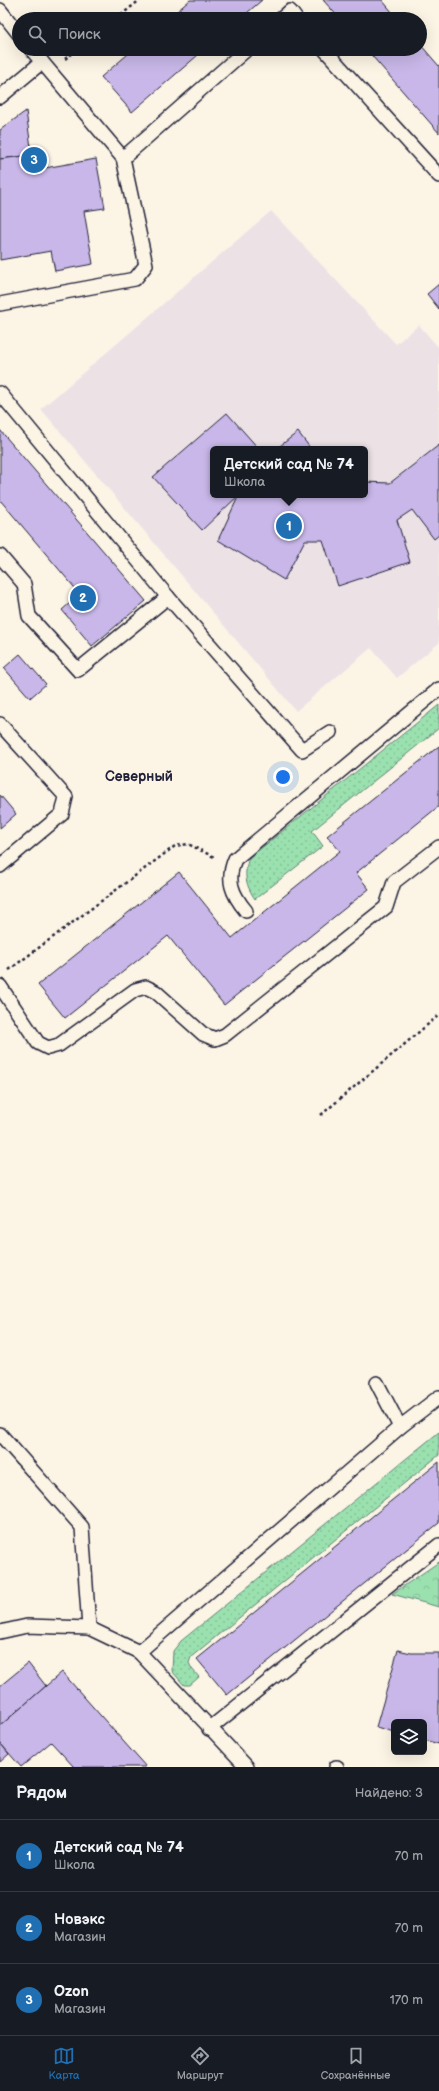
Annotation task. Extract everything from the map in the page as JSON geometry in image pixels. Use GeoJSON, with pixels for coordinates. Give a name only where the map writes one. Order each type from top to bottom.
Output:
{"type":"FeatureCollection","features":[{"type":"Feature","properties":{"kind":"lane"},"geometry":{"type":"LineString","coordinates":[[0,10],[12,25]]}},
{"type":"Feature","properties":{"kind":"lane"},"geometry":{"type":"LineString","coordinates":[[0,304],[135,279],[146,265],[123,158],[37,56]]}},
{"type":"Feature","properties":{"kind":"lane"},"geometry":{"type":"LineString","coordinates":[[123,158],[239,56]]}},
{"type":"Feature","properties":{"kind":"lane"},"geometry":{"type":"LineString","coordinates":[[330,56],[439,176]]}},
{"type":"Feature","properties":{"kind":"lane"},"geometry":{"type":"LineString","coordinates":[[0,97],[42,62]]}},
{"type":"Feature","properties":{"kind":"lane"},"geometry":{"type":"LineString","coordinates":[[0,393],[168,597],[302,750],[330,732]]}},
{"type":"Feature","properties":{"kind":"lane"},"geometry":{"type":"LineString","coordinates":[[0,556],[24,584],[29,616],[78,670],[168,597]]}},
{"type":"Feature","properties":{"kind":"lane"},"geometry":{"type":"LineString","coordinates":[[246,911],[235,897],[232,889],[232,868],[235,859],[439,689]]}},
{"type":"Feature","properties":{"kind":"lane"},"geometry":{"type":"LineString","coordinates":[[0,724],[66,797],[62,814],[0,866]]}},
{"type":"Feature","properties":{"kind":"lane"},"geometry":{"type":"LineString","coordinates":[[0,986],[38,1043],[48,1048],[59,1045],[135,990],[146,987],[156,992],[203,1034],[215,1039],[225,1035],[386,908],[394,882],[439,847]]}},
{"type":"Feature","properties":{"kind":"lane"},"geometry":{"type":"LineString","coordinates":[[377,1383],[400,1427]]}},
{"type":"Feature","properties":{"kind":"lane"},"geometry":{"type":"LineString","coordinates":[[139,1652],[400,1427],[439,1397]]}},
{"type":"Feature","properties":{"kind":"lane"},"geometry":{"type":"LineString","coordinates":[[0,1434],[82,1526],[89,1628]]}},
{"type":"Feature","properties":{"kind":"lane"},"geometry":{"type":"LineString","coordinates":[[209,1729],[439,1545]]}},
{"type":"Feature","properties":{"kind":"lane"},"geometry":{"type":"LineString","coordinates":[[0,1632],[27,1626],[89,1628],[139,1652],[209,1729],[246,1767]]}},
{"type":"Feature","properties":{"kind":"path"},"geometry":{"type":"LineString","coordinates":[[125,12],[140,0]]}},
{"type":"Feature","properties":{"kind":"path"},"geometry":{"type":"LineString","coordinates":[[6,972],[175,846],[188,844],[200,849],[232,868]]}},
{"type":"Feature","properties":{"kind":"path"},"geometry":{"type":"LineString","coordinates":[[321,1114],[439,1015]]}},
{"type":"Feature","properties":{"kind":"shaded area"},"geometry":{"type":"Polygon","coordinates":[[[271,211],[396,344],[419,325],[439,348],[439,643],[397,678],[371,648],[296,711],[41,409],[271,211]]]}},
{"type":"Feature","properties":{"kind":"green space"},"geometry":{"type":"Polygon","coordinates":[[[439,705],[439,728],[312,831],[323,846],[255,899],[246,880],[246,869],[249,858],[439,705]]]}},
{"type":"Feature","properties":{"kind":"green space"},"geometry":{"type":"Polygon","coordinates":[[[439,1432],[439,1455],[191,1657],[189,1663],[199,1677],[190,1685],[184,1685],[172,1671],[173,1651],[181,1641],[439,1432]]]}},
{"type":"Feature","properties":{"kind":"green space"},"geometry":{"type":"Polygon","coordinates":[[[439,1562],[439,1607],[392,1594],[439,1562]]]}},
{"type":"Feature","properties":{"kind":"building"},"geometry":{"type":"Polygon","coordinates":[[[190,0],[262,0],[248,12],[176,12],[190,0]]]}},
{"type":"Feature","properties":{"kind":"building"},"geometry":{"type":"Polygon","coordinates":[[[323,0],[382,0],[392,12],[334,12],[323,0]]]}},
{"type":"Feature","properties":{"kind":"building"},"geometry":{"type":"Polygon","coordinates":[[[427,52],[439,66],[439,133],[372,56],[427,56],[427,52]]]}},
{"type":"Feature","properties":{"kind":"building"},"geometry":{"type":"Polygon","coordinates":[[[126,56],[197,56],[132,112],[101,77],[126,56]]]}},
{"type":"Feature","properties":{"kind":"building"},"geometry":{"type":"Polygon","coordinates":[[[26,111],[32,155],[0,159],[0,130],[26,111]]]}},
{"type":"Feature","properties":{"kind":"building"},"geometry":{"type":"Polygon","coordinates":[[[32,155],[33,170],[96,159],[105,208],[84,211],[93,264],[55,271],[51,251],[0,260],[0,159],[32,155]]]}},
{"type":"Feature","properties":{"kind":"building"},"geometry":{"type":"Polygon","coordinates":[[[439,284],[439,309],[427,294],[439,284]]]}},
{"type":"Feature","properties":{"kind":"building"},"geometry":{"type":"Polygon","coordinates":[[[227,413],[256,446],[210,446],[210,498],[236,498],[202,530],[153,477],[227,413]]]}},
{"type":"Feature","properties":{"kind":"building"},"geometry":{"type":"Polygon","coordinates":[[[0,430],[146,601],[92,646],[62,610],[80,594],[0,500],[0,430]]]}},
{"type":"Feature","properties":{"kind":"building"},"geometry":{"type":"Polygon","coordinates":[[[298,432],[309,446],[280,446],[298,432]]]}},
{"type":"Feature","properties":{"kind":"building"},"geometry":{"type":"Polygon","coordinates":[[[439,445],[439,535],[434,539],[412,510],[397,520],[410,562],[338,586],[323,540],[305,540],[284,580],[218,540],[238,498],[368,498],[368,482],[390,483],[439,445]]]}},
{"type":"Feature","properties":{"kind":"building"},"geometry":{"type":"Polygon","coordinates":[[[20,654],[46,684],[30,698],[4,668],[20,654]]]}},
{"type":"Feature","properties":{"kind":"building"},"geometry":{"type":"Polygon","coordinates":[[[439,746],[439,806],[356,873],[369,889],[224,1005],[168,936],[65,1018],[38,985],[179,872],[232,938],[340,851],[327,836],[439,746]]]}},
{"type":"Feature","properties":{"kind":"building"},"geometry":{"type":"Polygon","coordinates":[[[0,795],[16,814],[0,828],[0,795]]]}},
{"type":"Feature","properties":{"kind":"building"},"geometry":{"type":"Polygon","coordinates":[[[439,1462],[439,1523],[227,1695],[197,1659],[439,1462]]]}},
{"type":"Feature","properties":{"kind":"building"},"geometry":{"type":"Polygon","coordinates":[[[398,1650],[411,1653],[439,1653],[439,1744],[427,1741],[427,1719],[391,1719],[391,1731],[376,1727],[398,1650]]]}},
{"type":"Feature","properties":{"kind":"building"},"geometry":{"type":"Polygon","coordinates":[[[28,1663],[46,1686],[0,1726],[0,1686],[28,1663]]]}},
{"type":"Feature","properties":{"kind":"building"},"geometry":{"type":"Polygon","coordinates":[[[62,1672],[146,1767],[74,1767],[51,1742],[21,1767],[0,1743],[0,1726],[62,1672]]]}},
{"type":"Feature","properties":{"kind":"building"},"geometry":{"type":"Polygon","coordinates":[[[0,1743],[9,1754],[0,1762],[0,1743]]]}},
{"type":"Feature","properties":{"kind":"place","name":"Ozon"},"geometry":{"type":"Point","coordinates":[34,160]}},
{"type":"Feature","properties":{"kind":"place","name":"Детский сад № 74"},"geometry":{"type":"Point","coordinates":[289,526]}},
{"type":"Feature","properties":{"kind":"place","name":"Новэкс"},"geometry":{"type":"Point","coordinates":[83,598]}},
{"type":"Feature","properties":{"kind":"district","name":"Северный"},"geometry":{"type":"Point","coordinates":[139,776]}}]}
